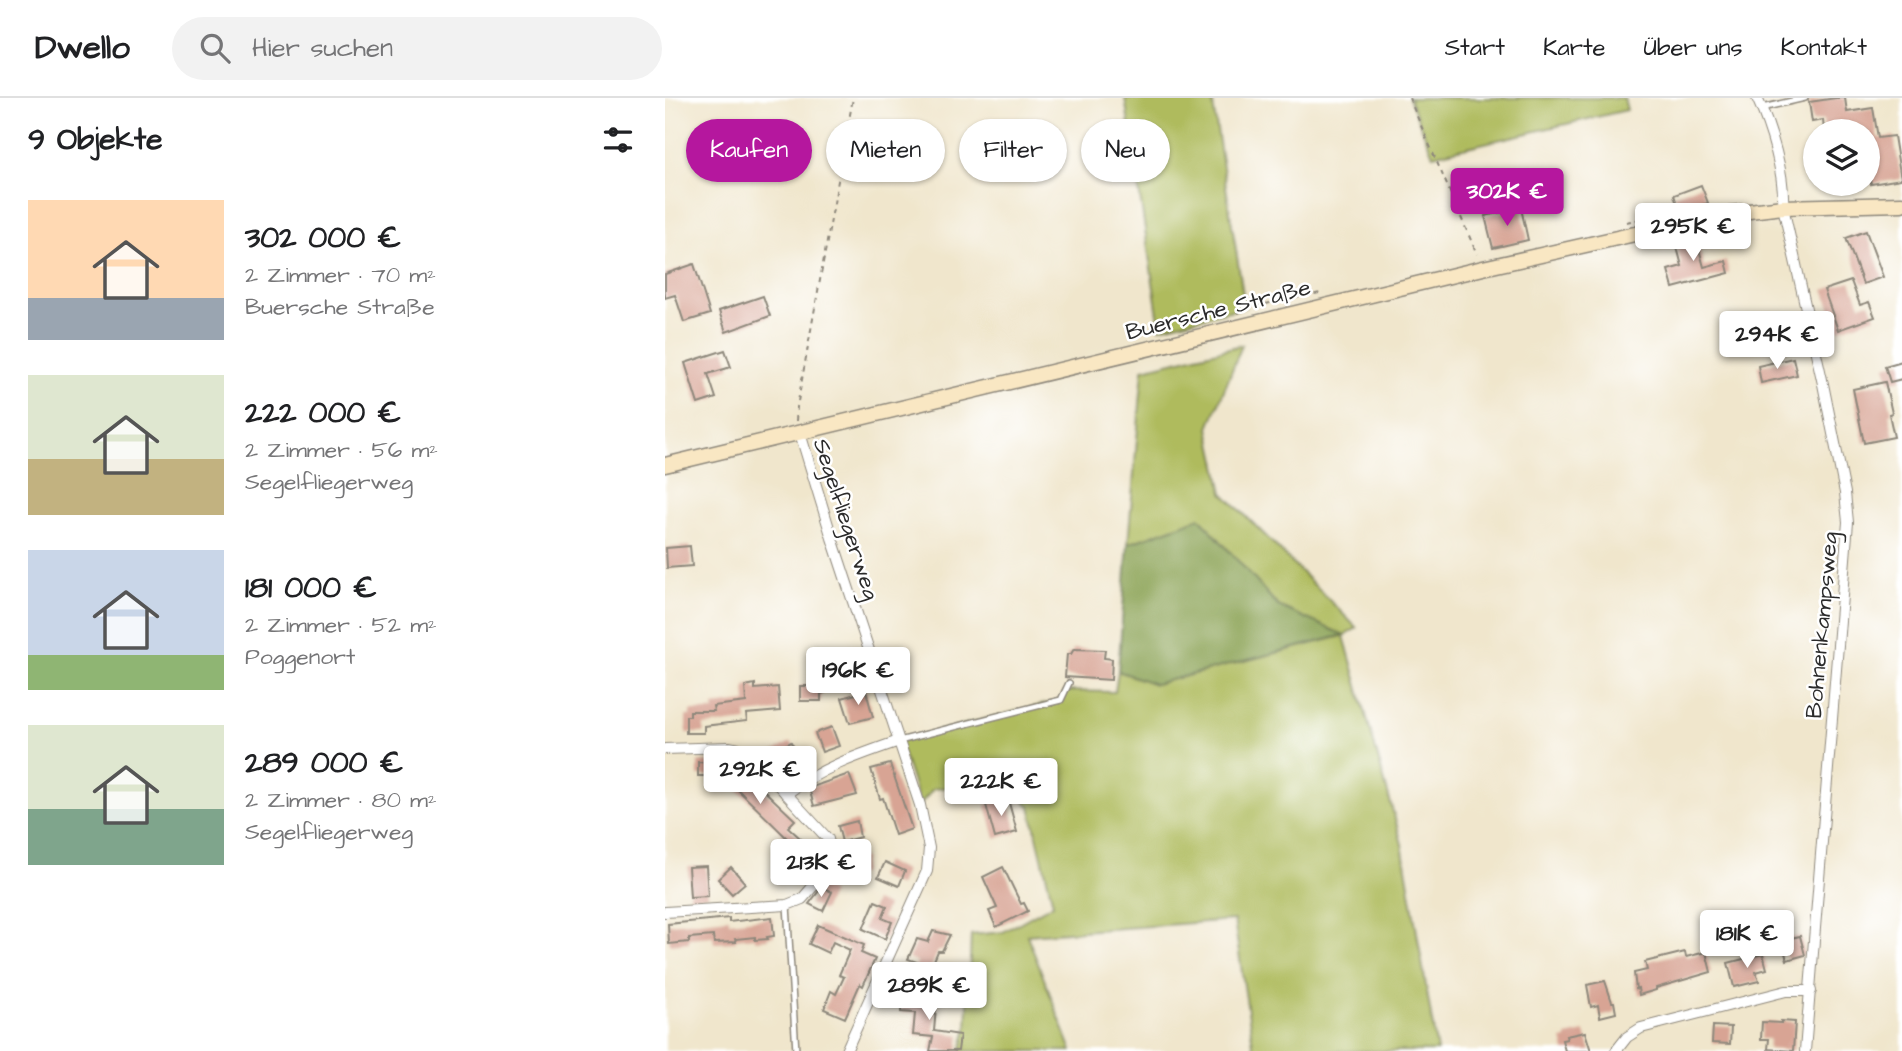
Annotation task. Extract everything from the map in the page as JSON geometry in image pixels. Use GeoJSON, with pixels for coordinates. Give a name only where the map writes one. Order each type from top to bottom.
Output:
{"type":"FeatureCollection","features":[{"type":"Feature","properties":{"kind":"main road","name":"Buersche Straße"},"geometry":{"type":"LineString","coordinates":[[665,465],[798,428],[1724,214],[1783,207],[1902,204]]}},
{"type":"Feature","properties":{"kind":"street"},"geometry":{"type":"LineString","coordinates":[[1759,103],[1777,157],[1784,190],[1783,207]]}},
{"type":"Feature","properties":{"kind":"street","name":"Bohnenkampsweg"},"geometry":{"type":"LineString","coordinates":[[1783,207],[1823,384],[1845,493],[1848,522],[1805,1051]]}},
{"type":"Feature","properties":{"kind":"street","name":"Segelfliegerweg"},"geometry":{"type":"LineString","coordinates":[[798,428],[920,805],[929,848],[927,871],[846,1051]]}},
{"type":"Feature","properties":{"kind":"street"},"geometry":{"type":"LineString","coordinates":[[786,794],[808,778],[841,761],[899,741]]}},
{"type":"Feature","properties":{"kind":"street"},"geometry":{"type":"LineString","coordinates":[[665,749],[730,747],[744,750],[828,839],[832,857],[824,874],[802,899],[787,905],[665,912]]}},
{"type":"Feature","properties":{"kind":"street"},"geometry":{"type":"LineString","coordinates":[[1616,1051],[1627,1037],[1640,1028],[1786,991],[1811,991]]}},
{"type":"Feature","properties":{"kind":"lane"},"geometry":{"type":"LineString","coordinates":[[1759,103],[1805,98]]}},
{"type":"Feature","properties":{"kind":"lane"},"geometry":{"type":"LineString","coordinates":[[899,741],[1061,700],[1069,683]]}},
{"type":"Feature","properties":{"kind":"lane"},"geometry":{"type":"LineString","coordinates":[[787,905],[796,1051]]}},
{"type":"Feature","properties":{"kind":"path"},"geometry":{"type":"LineString","coordinates":[[798,428],[799,394],[853,98]]}},
{"type":"Feature","properties":{"kind":"path"},"geometry":{"type":"LineString","coordinates":[[1409,98],[1483,268]]}},
{"type":"Feature","properties":{"kind":"green space"},"geometry":{"type":"Polygon","coordinates":[[[1125,98],[1212,98],[1245,307],[1160,328],[1138,182],[1170,182],[1170,119],[1128,119],[1125,98]]]}},
{"type":"Feature","properties":{"kind":"green space"},"geometry":{"type":"Polygon","coordinates":[[[1409,98],[1624,98],[1627,110],[1433,155],[1409,98]]]}},
{"type":"Feature","properties":{"kind":"green space"},"geometry":{"type":"Polygon","coordinates":[[[1242,345],[1209,428],[1223,493],[1357,628],[1344,636],[1402,844],[1437,1051],[1254,1051],[1234,920],[1027,935],[1072,1051],[961,1051],[967,1029],[971,935],[1003,932],[1053,904],[1030,806],[1000,781],[933,789],[920,805],[899,741],[1061,700],[1065,691],[1115,692],[1118,671],[1155,684],[1343,636],[1278,606],[1200,518],[1128,544],[1143,369],[1242,345]]]}},
{"type":"Feature","properties":{"kind":"green space"},"geometry":{"type":"Polygon","coordinates":[[[1200,518],[1278,606],[1344,635],[1155,684],[1118,671],[1128,544],[1200,518]]]}},
{"type":"Feature","properties":{"kind":"building"},"geometry":{"type":"Polygon","coordinates":[[[1845,98],[1847,112],[1873,108],[1875,119],[1812,119],[1809,102],[1845,98]]]}},
{"type":"Feature","properties":{"kind":"building"},"geometry":{"type":"Polygon","coordinates":[[[1894,136],[1901,179],[1880,182],[1880,138],[1894,136]]]}},
{"type":"Feature","properties":{"kind":"building"},"geometry":{"type":"Polygon","coordinates":[[[1701,185],[1708,203],[1680,213],[1674,195],[1701,185]]]}},
{"type":"Feature","properties":{"kind":"building"},"geometry":{"type":"Polygon","coordinates":[[[1521,208],[1528,240],[1493,248],[1485,216],[1521,208]]]}},
{"type":"Feature","properties":{"kind":"building"},"geometry":{"type":"Polygon","coordinates":[[[1694,231],[1704,267],[1726,261],[1729,273],[1673,288],[1668,270],[1682,266],[1674,236],[1694,231]]]}},
{"type":"Feature","properties":{"kind":"building"},"geometry":{"type":"Polygon","coordinates":[[[1866,231],[1883,277],[1863,284],[1846,238],[1866,231]]]}},
{"type":"Feature","properties":{"kind":"building"},"geometry":{"type":"Polygon","coordinates":[[[694,264],[710,314],[684,322],[675,295],[665,298],[665,274],[694,264]]]}},
{"type":"Feature","properties":{"kind":"building"},"geometry":{"type":"Polygon","coordinates":[[[1851,281],[1860,305],[1869,302],[1875,317],[1838,330],[1824,290],[1851,281]]]}},
{"type":"Feature","properties":{"kind":"building"},"geometry":{"type":"Polygon","coordinates":[[[763,296],[770,316],[726,332],[719,311],[763,296]]]}},
{"type":"Feature","properties":{"kind":"building"},"geometry":{"type":"Polygon","coordinates":[[[725,350],[731,367],[708,374],[716,398],[698,404],[685,363],[725,350]]]}},
{"type":"Feature","properties":{"kind":"building"},"geometry":{"type":"Polygon","coordinates":[[[1793,358],[1797,375],[1761,383],[1758,366],[1793,358]]]}},
{"type":"Feature","properties":{"kind":"building"},"geometry":{"type":"Polygon","coordinates":[[[1902,361],[1902,379],[1890,382],[1885,366],[1902,361]]]}},
{"type":"Feature","properties":{"kind":"building"},"geometry":{"type":"Polygon","coordinates":[[[1885,382],[1894,437],[1864,443],[1853,389],[1885,382]]]}},
{"type":"Feature","properties":{"kind":"building"},"geometry":{"type":"Polygon","coordinates":[[[690,546],[692,566],[667,568],[666,548],[690,546]]]}},
{"type":"Feature","properties":{"kind":"building"},"geometry":{"type":"Polygon","coordinates":[[[1074,649],[1105,650],[1104,658],[1112,659],[1111,680],[1065,677],[1067,654],[1071,654],[1074,649]]]}},
{"type":"Feature","properties":{"kind":"building"},"geometry":{"type":"Polygon","coordinates":[[[820,678],[830,678],[833,686],[839,688],[821,694],[821,701],[800,701],[800,686],[823,686],[820,678]]]}},
{"type":"Feature","properties":{"kind":"building"},"geometry":{"type":"Polygon","coordinates":[[[755,684],[755,689],[778,687],[780,711],[746,714],[747,721],[704,726],[704,733],[686,733],[686,716],[690,716],[690,711],[714,711],[713,706],[746,702],[745,686],[755,684]]]}},
{"type":"Feature","properties":{"kind":"building"},"geometry":{"type":"Polygon","coordinates":[[[866,691],[873,717],[850,723],[842,698],[866,691]]]}},
{"type":"Feature","properties":{"kind":"building"},"geometry":{"type":"Polygon","coordinates":[[[832,727],[839,746],[822,752],[815,733],[832,727]]]}},
{"type":"Feature","properties":{"kind":"building"},"geometry":{"type":"Polygon","coordinates":[[[791,742],[802,762],[789,772],[787,769],[781,772],[771,753],[791,742]]]}},
{"type":"Feature","properties":{"kind":"building"},"geometry":{"type":"Polygon","coordinates":[[[727,761],[747,778],[749,776],[795,820],[788,827],[812,849],[791,854],[808,855],[795,869],[782,856],[776,858],[791,842],[729,781],[720,776],[698,776],[698,762],[727,761]]]}},
{"type":"Feature","properties":{"kind":"building"},"geometry":{"type":"Polygon","coordinates":[[[890,764],[912,829],[895,835],[871,769],[890,764]]]}},
{"type":"Feature","properties":{"kind":"building"},"geometry":{"type":"Polygon","coordinates":[[[849,774],[857,795],[814,806],[809,788],[849,774]]]}},
{"type":"Feature","properties":{"kind":"building"},"geometry":{"type":"Polygon","coordinates":[[[1008,799],[1017,832],[995,838],[986,805],[1008,799]]]}},
{"type":"Feature","properties":{"kind":"building"},"geometry":{"type":"Polygon","coordinates":[[[857,821],[860,837],[842,842],[838,826],[857,821]]]}},
{"type":"Feature","properties":{"kind":"building"},"geometry":{"type":"Polygon","coordinates":[[[839,857],[864,858],[862,874],[836,871],[839,857]]]}},
{"type":"Feature","properties":{"kind":"building"},"geometry":{"type":"Polygon","coordinates":[[[885,862],[905,871],[899,886],[878,877],[885,862]]]}},
{"type":"Feature","properties":{"kind":"building"},"geometry":{"type":"Polygon","coordinates":[[[706,866],[708,896],[690,897],[688,867],[706,866]]]}},
{"type":"Feature","properties":{"kind":"building"},"geometry":{"type":"Polygon","coordinates":[[[731,867],[745,883],[732,894],[718,879],[731,867]]]}},
{"type":"Feature","properties":{"kind":"building"},"geometry":{"type":"Polygon","coordinates":[[[1003,867],[1021,904],[1024,903],[1028,911],[996,927],[989,911],[997,908],[983,877],[1003,867]]]}},
{"type":"Feature","properties":{"kind":"building"},"geometry":{"type":"Polygon","coordinates":[[[822,887],[832,892],[823,911],[809,904],[822,887]]]}},
{"type":"Feature","properties":{"kind":"building"},"geometry":{"type":"Polygon","coordinates":[[[875,901],[887,906],[882,918],[892,922],[885,939],[863,929],[875,901]]]}},
{"type":"Feature","properties":{"kind":"building"},"geometry":{"type":"Polygon","coordinates":[[[772,917],[774,936],[767,937],[768,939],[755,940],[755,937],[735,939],[736,942],[714,943],[713,936],[689,938],[689,942],[669,944],[668,924],[729,918],[729,922],[772,917]]]}},
{"type":"Feature","properties":{"kind":"building"},"geometry":{"type":"Polygon","coordinates":[[[818,925],[864,945],[861,953],[875,959],[845,1018],[824,1009],[831,991],[836,994],[844,977],[839,975],[850,950],[833,942],[828,953],[809,944],[818,925]]]}},
{"type":"Feature","properties":{"kind":"building"},"geometry":{"type":"Polygon","coordinates":[[[1787,925],[1791,938],[1800,936],[1805,955],[1787,960],[1781,938],[1774,940],[1771,929],[1787,925]]]}},
{"type":"Feature","properties":{"kind":"building"},"geometry":{"type":"Polygon","coordinates":[[[933,931],[950,935],[942,951],[938,951],[928,975],[917,975],[914,969],[917,962],[908,959],[917,939],[928,942],[933,931]]]}},
{"type":"Feature","properties":{"kind":"building"},"geometry":{"type":"Polygon","coordinates":[[[1685,952],[1686,957],[1706,952],[1711,972],[1639,995],[1634,973],[1647,970],[1645,962],[1685,952]]]}},
{"type":"Feature","properties":{"kind":"building"},"geometry":{"type":"Polygon","coordinates":[[[1763,954],[1767,969],[1756,972],[1759,981],[1734,987],[1728,963],[1763,954]]]}},
{"type":"Feature","properties":{"kind":"building"},"geometry":{"type":"Polygon","coordinates":[[[1605,981],[1616,1013],[1600,1017],[1598,1005],[1591,1007],[1587,985],[1605,981]]]}},
{"type":"Feature","properties":{"kind":"building"},"geometry":{"type":"Polygon","coordinates":[[[902,994],[937,996],[934,1031],[960,1035],[958,1051],[930,1051],[933,1037],[913,1035],[915,1013],[901,1012],[902,994]]]}},
{"type":"Feature","properties":{"kind":"building"},"geometry":{"type":"Polygon","coordinates":[[[1762,1022],[1795,1022],[1793,1051],[1768,1049],[1769,1039],[1761,1039],[1762,1022]]]}},
{"type":"Feature","properties":{"kind":"building"},"geometry":{"type":"Polygon","coordinates":[[[1713,1026],[1731,1027],[1730,1044],[1712,1043],[1713,1026]]]}},
{"type":"Feature","properties":{"kind":"building"},"geometry":{"type":"Polygon","coordinates":[[[1585,1032],[1591,1051],[1565,1051],[1562,1040],[1567,1039],[1566,1036],[1585,1032]]]}}]}
